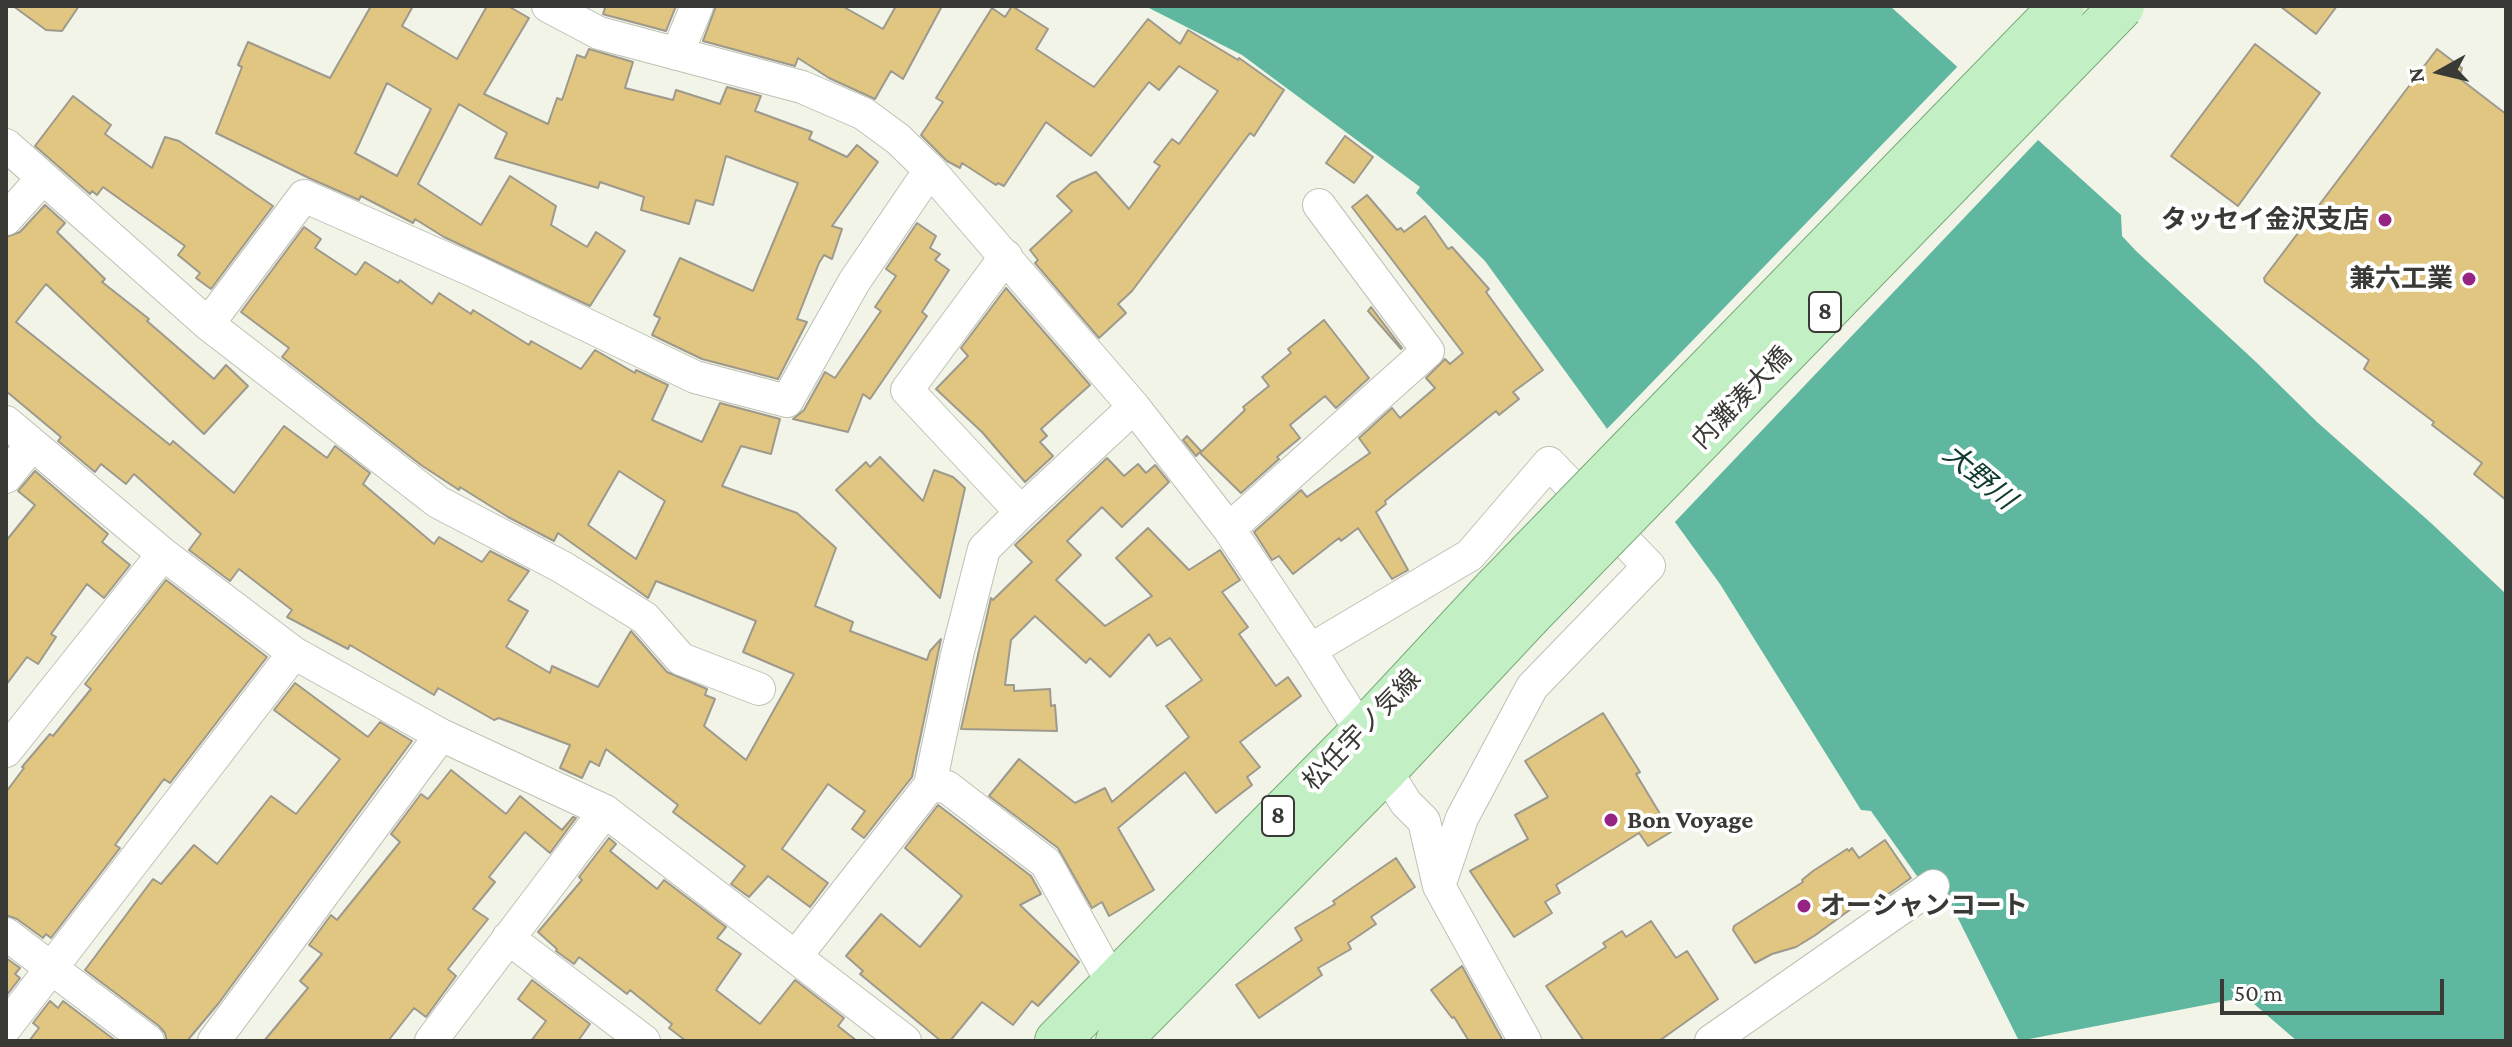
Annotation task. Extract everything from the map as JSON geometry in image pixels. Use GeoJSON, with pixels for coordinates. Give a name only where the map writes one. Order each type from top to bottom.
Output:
{"type":"FeatureCollection","features":[{"type":"Feature","properties":{"kind":"main road","name":"内灘湊大橋"},"geometry":{"type":"LineString","coordinates":[[1496,588],[2062,6]]}},
{"type":"Feature","properties":{"kind":"main road","name":"内灘湊大橋"},"geometry":{"type":"LineString","coordinates":[[1528,617],[2122,6]]}},
{"type":"Feature","properties":{"kind":"main road","name":"松任宇ノ気線"},"geometry":{"type":"LineString","coordinates":[[1057,1041],[1363,731],[1496,588]]}},
{"type":"Feature","properties":{"kind":"main road","name":"松任宇ノ気線"},"geometry":{"type":"LineString","coordinates":[[1132,1035],[1528,617]]}},
{"type":"Feature","properties":{"kind":"street"},"geometry":{"type":"LineString","coordinates":[[548,6],[599,33],[802,87],[864,114],[898,139],[930,170],[1134,407],[1229,529],[1363,731],[1406,803],[1424,821],[1439,886],[1525,1041]]}},
{"type":"Feature","properties":{"kind":"street"},"geometry":{"type":"LineString","coordinates":[[677,54],[697,6]]}},
{"type":"Feature","properties":{"kind":"street"},"geometry":{"type":"LineString","coordinates":[[6,145],[208,324],[438,502],[562,567],[645,618],[681,659],[759,689]]}},
{"type":"Feature","properties":{"kind":"street"},"geometry":{"type":"LineString","coordinates":[[208,324],[304,196],[474,271],[695,377],[787,401],[854,282],[930,170]]}},
{"type":"Feature","properties":{"kind":"street"},"geometry":{"type":"LineString","coordinates":[[6,219],[43,178]]}},
{"type":"Feature","properties":{"kind":"street"},"geometry":{"type":"LineString","coordinates":[[1229,529],[1428,351],[1319,205]]}},
{"type":"Feature","properties":{"kind":"street"},"geometry":{"type":"LineString","coordinates":[[1006,256],[907,390],[1021,512]]}},
{"type":"Feature","properties":{"kind":"street"},"geometry":{"type":"LineString","coordinates":[[796,956],[930,785],[957,655],[984,549],[1134,407]]}},
{"type":"Feature","properties":{"kind":"street"},"geometry":{"type":"LineString","coordinates":[[6,422],[163,554],[294,653],[441,735],[605,811],[905,1041]]}},
{"type":"Feature","properties":{"kind":"street"},"geometry":{"type":"LineString","coordinates":[[6,477],[32,444]]}},
{"type":"Feature","properties":{"kind":"street"},"geometry":{"type":"LineString","coordinates":[[1310,650],[1470,555],[1549,463],[1649,566],[1532,687],[1462,818],[1439,886]]}},
{"type":"Feature","properties":{"kind":"street"},"geometry":{"type":"LineString","coordinates":[[6,751],[163,554]]}},
{"type":"Feature","properties":{"kind":"street"},"geometry":{"type":"LineString","coordinates":[[6,1027],[294,653]]}},
{"type":"Feature","properties":{"kind":"street"},"geometry":{"type":"LineString","coordinates":[[214,1041],[441,735]]}},
{"type":"Feature","properties":{"kind":"street"},"geometry":{"type":"LineString","coordinates":[[930,785],[947,787],[1046,863],[1113,984],[1132,1035]]}},
{"type":"Feature","properties":{"kind":"street"},"geometry":{"type":"LineString","coordinates":[[431,1041],[605,811]]}},
{"type":"Feature","properties":{"kind":"street"},"geometry":{"type":"LineString","coordinates":[[1424,821],[1462,818]]}},
{"type":"Feature","properties":{"kind":"street"},"geometry":{"type":"LineString","coordinates":[[1711,1041],[1933,886]]}},
{"type":"Feature","properties":{"kind":"street"},"geometry":{"type":"LineString","coordinates":[[6,934],[148,1041]]}},
{"type":"Feature","properties":{"kind":"street"},"geometry":{"type":"LineString","coordinates":[[508,938],[644,1041]]}},
{"type":"Feature","properties":{"kind":"water","name":"大野川"},"geometry":{"type":"Polygon","coordinates":[[[1145,6],[1890,6],[2121,215],[2122,236],[2136,251],[2506,594],[2506,1041],[2297,1041],[2246,997],[2019,1041],[1938,878],[1922,883],[1871,811],[1861,810],[1720,584],[1485,261],[1416,193],[1420,187],[1242,55],[1145,6]]]}},
{"type":"Feature","properties":{"kind":"pier"},"geometry":{"type":"Polygon","coordinates":[[[1960,64],[2040,138],[1672,525],[1604,432],[1960,64]]]}},
{"type":"Feature","properties":{"kind":"building"},"geometry":{"type":"Polygon","coordinates":[[[13,6],[79,6],[62,31],[46,30],[13,6]]]}},
{"type":"Feature","properties":{"kind":"building"},"geometry":{"type":"Polygon","coordinates":[[[371,6],[413,6],[402,26],[457,59],[487,6],[508,6],[529,18],[484,94],[548,124],[557,98],[562,100],[577,55],[585,58],[589,49],[633,62],[625,88],[673,100],[676,90],[720,104],[727,87],[761,96],[755,111],[812,132],[809,139],[847,157],[857,145],[878,162],[832,226],[842,229],[832,259],[824,255],[819,263],[797,319],[807,322],[778,379],[702,359],[652,335],[660,318],[654,315],[680,258],[753,291],[798,183],[726,156],[713,205],[696,200],[689,224],[641,210],[644,197],[600,182],[598,188],[495,158],[507,133],[459,104],[418,184],[481,225],[510,176],[556,206],[551,225],[587,247],[596,232],[625,251],[590,306],[444,237],[415,219],[413,223],[361,196],[359,200],[216,133],[242,67],[238,65],[248,42],[330,78],[371,6]],[[387,83],[355,153],[397,176],[431,109],[387,83]]]}},
{"type":"Feature","properties":{"kind":"building"},"geometry":{"type":"Polygon","coordinates":[[[602,6],[676,6],[666,31],[603,14],[605,8],[602,6]]]}},
{"type":"Feature","properties":{"kind":"building"},"geometry":{"type":"Polygon","coordinates":[[[716,6],[842,6],[883,29],[896,6],[942,6],[903,79],[891,71],[875,99],[829,78],[798,58],[795,66],[703,41],[716,6]]]}},
{"type":"Feature","properties":{"kind":"building"},"geometry":{"type":"Polygon","coordinates":[[[1012,6],[1048,29],[1036,49],[1094,87],[1148,19],[1180,44],[1188,30],[1239,58],[1284,90],[1254,136],[1250,133],[1132,291],[1118,304],[1126,313],[1099,338],[1035,263],[1038,260],[1030,250],[1072,211],[1057,196],[1071,183],[1096,172],[1129,209],[1160,166],[1154,162],[1172,139],[1179,144],[1218,91],[1179,66],[1159,90],[1149,82],[1091,156],[1046,122],[1004,186],[996,185],[962,163],[960,168],[947,161],[921,135],[943,102],[936,98],[992,8],[1005,17],[1012,6]]]}},
{"type":"Feature","properties":{"kind":"building"},"geometry":{"type":"Polygon","coordinates":[[[2280,6],[2337,6],[2316,34],[2280,6]]]}},
{"type":"Feature","properties":{"kind":"building"},"geometry":{"type":"Polygon","coordinates":[[[2255,44],[2320,93],[2238,206],[2171,156],[2255,44]]]}},
{"type":"Feature","properties":{"kind":"building"},"geometry":{"type":"Polygon","coordinates":[[[2437,49],[2462,68],[2459,78],[2506,114],[2506,500],[2474,474],[2482,463],[2364,369],[2369,360],[2265,282],[2264,278],[2437,49]]]}},
{"type":"Feature","properties":{"kind":"building"},"geometry":{"type":"Polygon","coordinates":[[[73,96],[111,125],[105,134],[152,168],[165,137],[179,141],[273,206],[211,289],[196,278],[200,273],[178,255],[185,246],[103,187],[97,195],[92,191],[90,194],[35,146],[73,96]]]}},
{"type":"Feature","properties":{"kind":"building"},"geometry":{"type":"Polygon","coordinates":[[[1345,136],[1373,157],[1354,183],[1326,163],[1345,136]]]}},
{"type":"Feature","properties":{"kind":"building"},"geometry":{"type":"Polygon","coordinates":[[[1367,195],[1397,230],[1401,228],[1404,232],[1425,216],[1448,249],[1452,247],[1489,289],[1486,292],[1543,370],[1513,392],[1519,399],[1499,415],[1496,411],[1385,501],[1386,504],[1376,512],[1408,570],[1392,579],[1358,528],[1341,541],[1339,538],[1293,574],[1279,556],[1272,560],[1254,532],[1301,490],[1307,497],[1370,453],[1359,438],[1392,408],[1400,418],[1435,388],[1426,378],[1445,359],[1450,364],[1463,353],[1352,207],[1367,195]]]}},
{"type":"Feature","properties":{"kind":"building"},"geometry":{"type":"Polygon","coordinates":[[[45,205],[65,223],[57,232],[105,279],[102,282],[149,319],[147,321],[214,379],[226,365],[248,386],[204,434],[46,284],[16,322],[170,445],[173,441],[234,493],[284,426],[327,458],[335,446],[370,473],[363,484],[434,544],[439,537],[482,562],[490,551],[529,571],[508,600],[528,611],[506,647],[550,673],[552,666],[598,687],[631,631],[667,672],[707,689],[705,695],[715,699],[704,726],[746,760],[794,674],[743,652],[756,621],[656,581],[648,598],[558,533],[554,541],[460,487],[459,490],[421,465],[282,357],[289,348],[241,312],[304,227],[321,239],[315,248],[356,275],[365,262],[398,283],[400,280],[432,304],[439,293],[471,314],[473,310],[529,345],[531,341],[581,369],[595,350],[635,373],[636,370],[668,385],[652,420],[702,442],[720,403],[780,419],[771,454],[741,446],[722,486],[797,513],[836,548],[815,606],[853,622],[850,631],[927,660],[930,651],[941,639],[912,777],[864,838],[852,829],[865,811],[828,784],[782,849],[828,883],[810,907],[768,876],[749,897],[731,884],[745,866],[673,812],[678,805],[606,749],[599,766],[590,761],[582,778],[560,768],[570,745],[499,718],[494,720],[438,688],[434,695],[350,645],[348,649],[287,617],[292,610],[239,569],[230,581],[189,550],[201,534],[134,474],[126,484],[101,464],[95,472],[58,441],[61,437],[6,391],[6,237],[20,232],[45,205]],[[619,471],[588,525],[636,559],[665,501],[619,471]]]}},
{"type":"Feature","properties":{"kind":"building"},"geometry":{"type":"Polygon","coordinates":[[[917,223],[936,236],[930,248],[940,254],[935,260],[949,270],[922,312],[927,316],[870,399],[863,394],[848,432],[793,419],[804,410],[825,372],[835,378],[881,311],[875,307],[896,276],[886,269],[917,223]]]}},
{"type":"Feature","properties":{"kind":"building"},"geometry":{"type":"Polygon","coordinates":[[[1006,288],[1090,385],[1041,429],[1047,436],[1040,442],[1053,456],[1025,482],[982,432],[936,389],[968,356],[961,348],[1006,288]]]}},
{"type":"Feature","properties":{"kind":"building"},"geometry":{"type":"Polygon","coordinates":[[[1371,307],[1402,348],[1401,349],[1368,311],[1371,307]]]}},
{"type":"Feature","properties":{"kind":"building"},"geometry":{"type":"Polygon","coordinates":[[[1324,320],[1369,378],[1336,408],[1325,396],[1290,425],[1300,438],[1241,493],[1200,453],[1245,410],[1243,407],[1269,386],[1262,377],[1291,353],[1288,349],[1324,320]]]}},
{"type":"Feature","properties":{"kind":"building"},"geometry":{"type":"Polygon","coordinates":[[[1187,436],[1201,451],[1196,456],[1183,440],[1187,436]]]}},
{"type":"Feature","properties":{"kind":"building"},"geometry":{"type":"Polygon","coordinates":[[[880,457],[923,501],[934,470],[953,477],[965,488],[940,598],[836,490],[866,462],[870,467],[880,457]]]}},
{"type":"Feature","properties":{"kind":"building"},"geometry":{"type":"Polygon","coordinates":[[[1107,458],[1124,476],[1138,464],[1146,473],[1155,465],[1169,482],[1122,527],[1102,507],[1067,541],[1081,555],[1056,580],[1105,626],[1152,596],[1116,558],[1148,528],[1189,570],[1220,550],[1240,580],[1222,592],[1248,627],[1239,634],[1276,686],[1288,677],[1301,696],[1240,742],[1260,767],[1247,777],[1252,785],[1216,813],[1185,772],[1118,828],[1154,890],[1109,916],[1102,902],[1092,908],[1058,848],[989,796],[1019,759],[1075,803],[1105,788],[1112,802],[1189,737],[1166,706],[1202,680],[1170,638],[1157,646],[1149,634],[1110,677],[1090,658],[1086,663],[1035,616],[1011,640],[1005,685],[1014,685],[1014,691],[1050,689],[1057,731],[961,729],[991,598],[993,600],[1032,562],[1015,545],[1107,458]]]}},
{"type":"Feature","properties":{"kind":"building"},"geometry":{"type":"Polygon","coordinates":[[[35,471],[108,534],[102,542],[130,565],[104,598],[87,584],[51,634],[56,637],[38,664],[27,657],[6,685],[6,541],[35,505],[18,491],[35,471]]]}},
{"type":"Feature","properties":{"kind":"building"},"geometry":{"type":"Polygon","coordinates":[[[166,580],[267,657],[170,783],[164,779],[115,845],[120,848],[51,938],[46,934],[43,938],[17,919],[6,915],[6,792],[22,767],[50,734],[53,736],[91,689],[85,684],[166,580]]]}},
{"type":"Feature","properties":{"kind":"building"},"geometry":{"type":"Polygon","coordinates":[[[295,683],[368,737],[380,722],[412,741],[218,1004],[187,1041],[167,1041],[159,1026],[85,970],[153,879],[161,884],[194,845],[217,864],[271,796],[296,814],[340,759],[274,710],[295,683]]]}},
{"type":"Feature","properties":{"kind":"building"},"geometry":{"type":"Polygon","coordinates":[[[1603,713],[1640,772],[1636,774],[1671,832],[1648,846],[1639,833],[1556,885],[1560,893],[1545,902],[1552,913],[1514,937],[1470,871],[1528,839],[1515,815],[1548,797],[1525,761],[1603,713]]]}},
{"type":"Feature","properties":{"kind":"building"},"geometry":{"type":"Polygon","coordinates":[[[451,770],[506,814],[520,796],[562,830],[573,817],[576,818],[550,853],[525,832],[489,877],[495,882],[473,909],[488,919],[448,969],[456,976],[426,1017],[414,1008],[388,1041],[264,1041],[308,988],[300,981],[322,954],[309,945],[331,915],[337,920],[400,842],[391,834],[421,794],[428,799],[451,770]]]}},
{"type":"Feature","properties":{"kind":"building"},"geometry":{"type":"Polygon","coordinates":[[[938,805],[1031,876],[1041,894],[1020,905],[1079,962],[1038,1006],[1032,1001],[1013,1025],[982,1002],[950,1041],[941,1041],[860,974],[863,971],[846,956],[881,914],[920,947],[962,896],[905,848],[938,805]]]}},
{"type":"Feature","properties":{"kind":"building"},"geometry":{"type":"Polygon","coordinates":[[[609,838],[616,844],[610,851],[657,889],[664,880],[726,927],[717,938],[741,954],[716,990],[760,1024],[795,980],[844,1018],[838,1026],[857,1041],[686,1041],[669,1028],[672,1024],[630,990],[627,994],[579,957],[574,964],[556,951],[538,932],[582,880],[579,877],[609,838]]]}},
{"type":"Feature","properties":{"kind":"building","name":"オーシャンコート"},"geometry":{"type":"Polygon","coordinates":[[[1885,840],[1911,878],[1867,909],[1862,901],[1796,947],[1755,963],[1733,930],[1734,926],[1803,882],[1813,871],[1847,849],[1852,848],[1859,858],[1885,840]]]}},
{"type":"Feature","properties":{"kind":"building"},"geometry":{"type":"Polygon","coordinates":[[[1396,858],[1415,887],[1371,917],[1376,924],[1348,943],[1351,949],[1318,968],[1322,975],[1259,1018],[1236,985],[1302,940],[1295,928],[1335,904],[1333,901],[1396,858]]]}},
{"type":"Feature","properties":{"kind":"building"},"geometry":{"type":"Polygon","coordinates":[[[1651,921],[1676,958],[1687,951],[1718,999],[1659,1041],[1584,1041],[1546,986],[1606,947],[1603,943],[1622,931],[1626,937],[1651,921]]]}},
{"type":"Feature","properties":{"kind":"building"},"geometry":{"type":"Polygon","coordinates":[[[6,958],[20,968],[15,974],[20,978],[6,996],[6,958]]]}},
{"type":"Feature","properties":{"kind":"building"},"geometry":{"type":"Polygon","coordinates":[[[1462,966],[1502,1039],[1469,1041],[1431,990],[1462,966]]]}},
{"type":"Feature","properties":{"kind":"building"},"geometry":{"type":"Polygon","coordinates":[[[532,980],[590,1024],[578,1041],[531,1041],[546,1021],[518,999],[532,980]]]}},
{"type":"Feature","properties":{"kind":"building"},"geometry":{"type":"Polygon","coordinates":[[[50,1001],[58,1008],[63,1001],[116,1041],[29,1041],[39,1028],[33,1023],[50,1001]]]}},
{"type":"Feature","properties":{"kind":"place","name":"タッセイ金沢支店"},"geometry":{"type":"Point","coordinates":[2385,220]}},
{"type":"Feature","properties":{"kind":"place","name":"兼六工業"},"geometry":{"type":"Point","coordinates":[2469,279]}},
{"type":"Feature","properties":{"kind":"place","name":"Bon Voyage"},"geometry":{"type":"Point","coordinates":[1611,820]}},
{"type":"Feature","properties":{"kind":"place","name":"オーシャンコート"},"geometry":{"type":"Point","coordinates":[1804,906]}}]}
